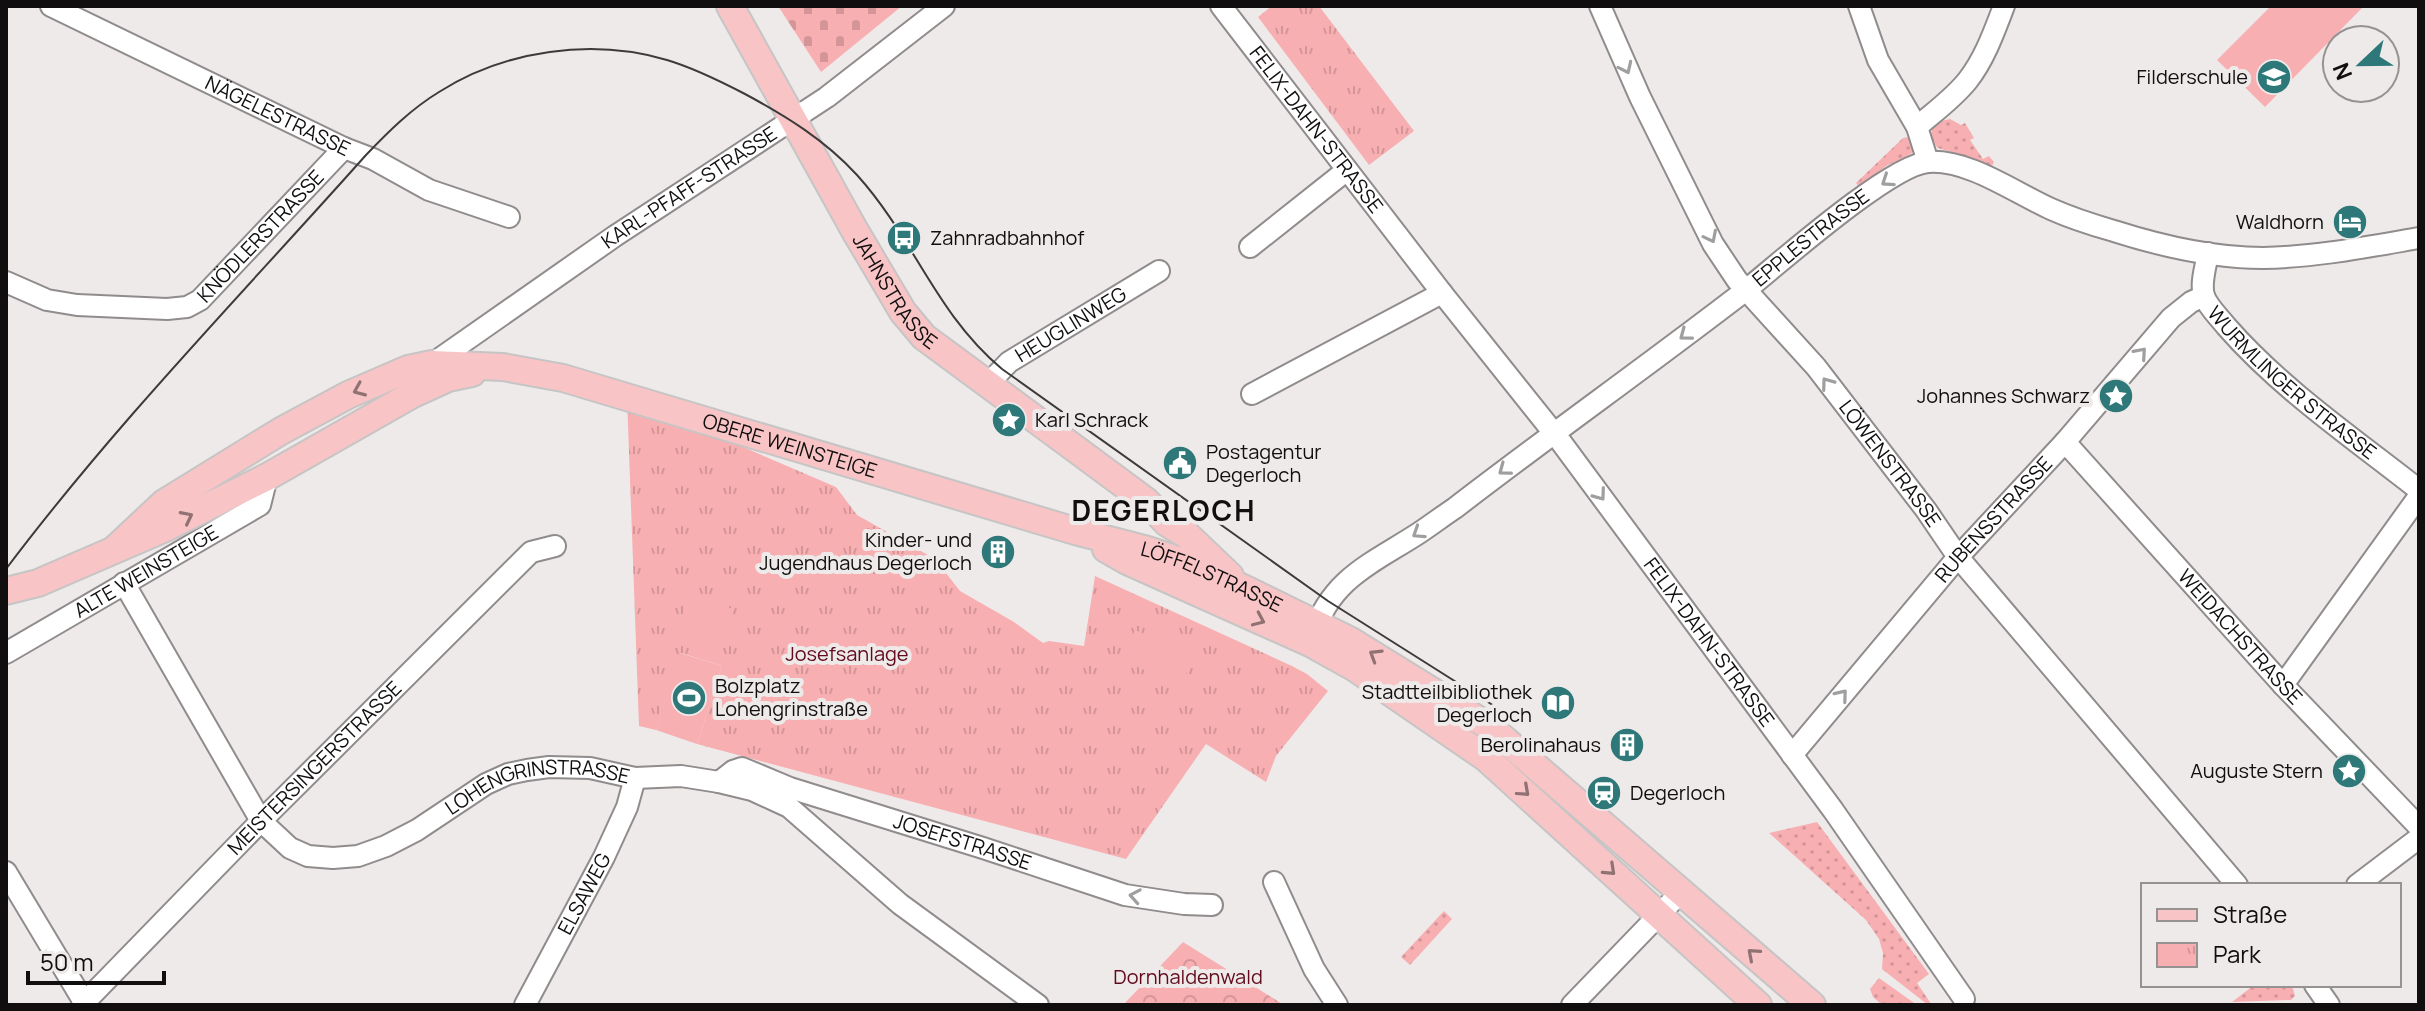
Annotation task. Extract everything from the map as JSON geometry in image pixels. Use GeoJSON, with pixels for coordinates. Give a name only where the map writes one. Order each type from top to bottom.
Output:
{"type":"FeatureCollection","features":[{"type":"Feature","properties":{"kind":"main road","name":"JAHNSTRASSE"},"geometry":{"type":"LineString","coordinates":[[730,6],[855,231],[903,312],[924,337],[1146,501],[1167,523],[1187,535],[1245,589]]}},
{"type":"Feature","properties":{"kind":"main road","name":"OBERE WEINSTEIGE"},"geometry":{"type":"LineString","coordinates":[[116,548],[164,503],[281,431],[348,395],[408,369],[432,364],[503,367],[563,378],[1075,531]]}},
{"type":"Feature","properties":{"kind":"main road"},"geometry":{"type":"LineString","coordinates":[[376,414],[388,398],[432,364]]}},
{"type":"Feature","properties":{"kind":"main road","name":"OBERE WEINSTEIGE"},"geometry":{"type":"LineString","coordinates":[[6,591],[38,583],[163,529],[267,477],[376,414],[448,378],[503,367]]}},
{"type":"Feature","properties":{"kind":"main road"},"geometry":{"type":"LineString","coordinates":[[1125,542],[1141,521],[1146,501]]}},
{"type":"Feature","properties":{"kind":"main road","name":"JAHNSTRASSE"},"geometry":{"type":"LineString","coordinates":[[1167,523],[1207,596]]}},
{"type":"Feature","properties":{"kind":"main road","name":"LÖFFELSTRASSE"},"geometry":{"type":"LineString","coordinates":[[1075,531],[1125,542],[1187,563],[1245,589],[1313,634],[1355,668],[1486,758],[1758,1005]]}},
{"type":"Feature","properties":{"kind":"main road","name":"LÖFFELSTRASSE"},"geometry":{"type":"LineString","coordinates":[[1075,531],[1127,561],[1207,596],[1313,634],[1351,641],[1490,727],[1812,1005]]}},
{"type":"Feature","properties":{"kind":"street","name":"NÄGELESTRASSE"},"geometry":{"type":"LineString","coordinates":[[51,6],[344,148],[366,155],[429,190],[509,217]]}},
{"type":"Feature","properties":{"kind":"street","name":"KARL-PFAFF-STRASSE"},"geometry":{"type":"LineString","coordinates":[[432,364],[615,236],[827,97],[944,6]]}},
{"type":"Feature","properties":{"kind":"street","name":"FELIX-DAHN-STRASSE"},"geometry":{"type":"LineString","coordinates":[[1221,6],[1554,433],[1792,755],[1964,999]]}},
{"type":"Feature","properties":{"kind":"street","name":"LÖWENSTRASSE"},"geometry":{"type":"LineString","coordinates":[[1600,6],[1640,97],[1713,244],[1746,290],[1816,367],[1926,510],[1958,557],[2235,883]]}},
{"type":"Feature","properties":{"kind":"street"},"geometry":{"type":"LineString","coordinates":[[1859,6],[1878,60],[1917,127],[1928,162],[1949,164],[1978,173],[2051,209],[2116,232],[2208,253],[2287,257],[2419,238]]}},
{"type":"Feature","properties":{"kind":"street"},"geometry":{"type":"LineString","coordinates":[[1917,127],[1955,94],[1980,62],[2004,6]]}},
{"type":"Feature","properties":{"kind":"street","name":"KNÖDLERSTRASSE"},"geometry":{"type":"LineString","coordinates":[[6,282],[47,300],[77,305],[187,307],[200,300],[344,148]]}},
{"type":"Feature","properties":{"kind":"street","name":"EPPLESTRASSE"},"geometry":{"type":"LineString","coordinates":[[1313,634],[1328,601],[1356,571],[1419,533],[1746,290],[1883,183],[1909,167],[1928,162]]}},
{"type":"Feature","properties":{"kind":"street"},"geometry":{"type":"LineString","coordinates":[[1250,247],[1347,170]]}},
{"type":"Feature","properties":{"kind":"street","name":"WURMLINGER STRASSE"},"geometry":{"type":"LineString","coordinates":[[2208,253],[2204,296],[2245,348],[2284,383],[2419,490]]}},
{"type":"Feature","properties":{"kind":"street","name":"HEUGLINWEG"},"geometry":{"type":"LineString","coordinates":[[987,385],[1009,362],[1159,271]]}},
{"type":"Feature","properties":{"kind":"street"},"geometry":{"type":"LineString","coordinates":[[1252,394],[1442,293]]}},
{"type":"Feature","properties":{"kind":"street","name":"RUBENSSTRASSE"},"geometry":{"type":"LineString","coordinates":[[1792,755],[1958,557],[2065,442],[2171,318],[2204,296]]}},
{"type":"Feature","properties":{"kind":"street","name":"WEIDACHSTRASSE"},"geometry":{"type":"LineString","coordinates":[[2065,442],[2283,685],[2419,827]]}},
{"type":"Feature","properties":{"kind":"street","name":"ALTE WEINSTEIGE"},"geometry":{"type":"LineString","coordinates":[[6,653],[260,505],[267,477]]}},
{"type":"Feature","properties":{"kind":"street"},"geometry":{"type":"LineString","coordinates":[[2283,685],[2419,496]]}},
{"type":"Feature","properties":{"kind":"street","name":"MEISTERSINGERSTRASSE"},"geometry":{"type":"LineString","coordinates":[[83,1004],[261,821],[531,552],[555,546]]}},
{"type":"Feature","properties":{"kind":"street","name":"LOHENGRINSTRASSE"},"geometry":{"type":"LineString","coordinates":[[124,583],[261,821],[283,842],[308,856],[358,856],[386,846],[417,830],[474,791],[508,774],[549,767],[590,768],[635,778],[681,776],[719,782],[752,790],[789,807],[900,904],[1038,1005]]}},
{"type":"Feature","properties":{"kind":"street","name":"JOSEFSTRASSE"},"geometry":{"type":"LineString","coordinates":[[719,782],[742,768],[804,793],[1125,895],[1212,905]]}},
{"type":"Feature","properties":{"kind":"street","name":"ELSAWEG"},"geometry":{"type":"LineString","coordinates":[[525,1005],[604,857],[627,807],[635,778]]}},
{"type":"Feature","properties":{"kind":"street"},"geometry":{"type":"LineString","coordinates":[[2360,883],[2419,838]]}},
{"type":"Feature","properties":{"kind":"street"},"geometry":{"type":"LineString","coordinates":[[6,872],[83,1004]]}},
{"type":"Feature","properties":{"kind":"street"},"geometry":{"type":"LineString","coordinates":[[1274,882],[1314,969],[1337,1005]]}},
{"type":"Feature","properties":{"kind":"street"},"geometry":{"type":"LineString","coordinates":[[1572,1005],[1682,891]]}},
{"type":"Feature","properties":{"kind":"street"},"geometry":{"type":"LineString","coordinates":[[2316,987],[2329,1005]]}},
{"type":"Feature","properties":{"kind":"green space"},"geometry":{"type":"Polygon","coordinates":[[[778,6],[902,6],[821,72],[778,6]]]}},
{"type":"Feature","properties":{"kind":"green space"},"geometry":{"type":"Polygon","coordinates":[[[1272,6],[1319,6],[1414,131],[1369,165],[1258,17],[1272,6]]]}},
{"type":"Feature","properties":{"kind":"green space"},"geometry":{"type":"Polygon","coordinates":[[[2271,6],[2364,6],[2346,24],[2321,24],[2321,50],[2265,107],[2217,60],[2271,6]]]}},
{"type":"Feature","properties":{"kind":"green space"},"geometry":{"type":"Polygon","coordinates":[[[1939,118],[1961,125],[1965,123],[1974,138],[1970,140],[1983,159],[1989,156],[1994,162],[1991,168],[1938,148],[1931,133],[1939,118]]]}},
{"type":"Feature","properties":{"kind":"green space"},"geometry":{"type":"Polygon","coordinates":[[[1903,138],[1912,138],[1914,150],[1911,154],[1886,166],[1859,187],[1856,183],[1903,138]]]}},
{"type":"Feature","properties":{"kind":"green space","name":"Josefsanlage"},"geometry":{"type":"Polygon","coordinates":[[[627,397],[836,487],[857,515],[935,559],[960,591],[1043,643],[1049,641],[1084,646],[1095,576],[1292,666],[1328,691],[1276,756],[1266,782],[1206,744],[1126,859],[697,744],[722,666],[681,653],[656,730],[639,726],[627,397]]]}},
{"type":"Feature","properties":{"kind":"green space"},"geometry":{"type":"Polygon","coordinates":[[[683,607],[731,608],[731,637],[683,636],[683,607]]]}},
{"type":"Feature","properties":{"kind":"green space"},"geometry":{"type":"Polygon","coordinates":[[[1135,630],[1194,656],[1181,686],[1122,660],[1135,630]]]}},
{"type":"Feature","properties":{"kind":"green space","name":"Bolzplatz Lohengrinstraße"},"geometry":{"type":"Polygon","coordinates":[[[680,653],[722,666],[697,744],[656,730],[680,653]]]}},
{"type":"Feature","properties":{"kind":"green space"},"geometry":{"type":"Polygon","coordinates":[[[1116,675],[1168,701],[1165,708],[1112,683],[1116,675]]]}},
{"type":"Feature","properties":{"kind":"green space"},"geometry":{"type":"Polygon","coordinates":[[[1817,822],[1929,974],[1917,983],[1932,1005],[1882,969],[1883,953],[1879,939],[1866,920],[1769,833],[1817,822]]]}},
{"type":"Feature","properties":{"kind":"green space"},"geometry":{"type":"Polygon","coordinates":[[[1444,911],[1452,919],[1410,965],[1401,957],[1444,911]]]}},
{"type":"Feature","properties":{"kind":"green space","name":"Dornhaldenwald"},"geometry":{"type":"Polygon","coordinates":[[[1183,942],[1284,1005],[1123,1005],[1183,942]]]}},
{"type":"Feature","properties":{"kind":"green space"},"geometry":{"type":"Polygon","coordinates":[[[1879,978],[1917,1005],[1882,1005],[1870,989],[1879,978]]]}},
{"type":"Feature","properties":{"kind":"green space"},"geometry":{"type":"Polygon","coordinates":[[[2251,987],[2293,987],[2295,996],[2291,1000],[2232,1002],[2251,987]]]}},
{"type":"Feature","properties":{"kind":"tram line"},"geometry":{"type":"LineString","coordinates":[[6,569],[92,462],[182,359],[366,155],[409,113],[439,92],[492,66],[550,52],[609,50],[638,53],[697,71],[760,102],[818,140],[845,162],[877,199],[959,324],[1002,369],[1328,601],[1510,716]]}},
{"type":"Feature","properties":{"kind":"place","name":"Filderschule"},"geometry":{"type":"Point","coordinates":[2274,77]}},
{"type":"Feature","properties":{"kind":"place","name":"Waldhorn"},"geometry":{"type":"Point","coordinates":[2350,222]}},
{"type":"Feature","properties":{"kind":"place","name":"Zahnradbahnhof"},"geometry":{"type":"Point","coordinates":[904,238]}},
{"type":"Feature","properties":{"kind":"place","name":"Johannes Schwarz"},"geometry":{"type":"Point","coordinates":[2116,396]}},
{"type":"Feature","properties":{"kind":"place","name":"Karl Schrack"},"geometry":{"type":"Point","coordinates":[1009,420]}},
{"type":"Feature","properties":{"kind":"place","name":"Postagentur Degerloch"},"geometry":{"type":"Point","coordinates":[1180,463]}},
{"type":"Feature","properties":{"kind":"place","name":"Kinder- und Jugendhaus Degerloch"},"geometry":{"type":"Point","coordinates":[998,552]}},
{"type":"Feature","properties":{"kind":"place","name":"Bolzplatz Lohengrinstraße"},"geometry":{"type":"Point","coordinates":[689,698]}},
{"type":"Feature","properties":{"kind":"place","name":"Stadtteilbibliothek Degerloch"},"geometry":{"type":"Point","coordinates":[1558,703]}},
{"type":"Feature","properties":{"kind":"place","name":"Berolinahaus"},"geometry":{"type":"Point","coordinates":[1627,745]}},
{"type":"Feature","properties":{"kind":"place","name":"Auguste Stern"},"geometry":{"type":"Point","coordinates":[2349,771]}},
{"type":"Feature","properties":{"kind":"place","name":"Degerloch"},"geometry":{"type":"Point","coordinates":[1604,793]}},
{"type":"Feature","properties":{"kind":"district","name":"DEGERLOCH"},"geometry":{"type":"Point","coordinates":[1164,511]}}]}
